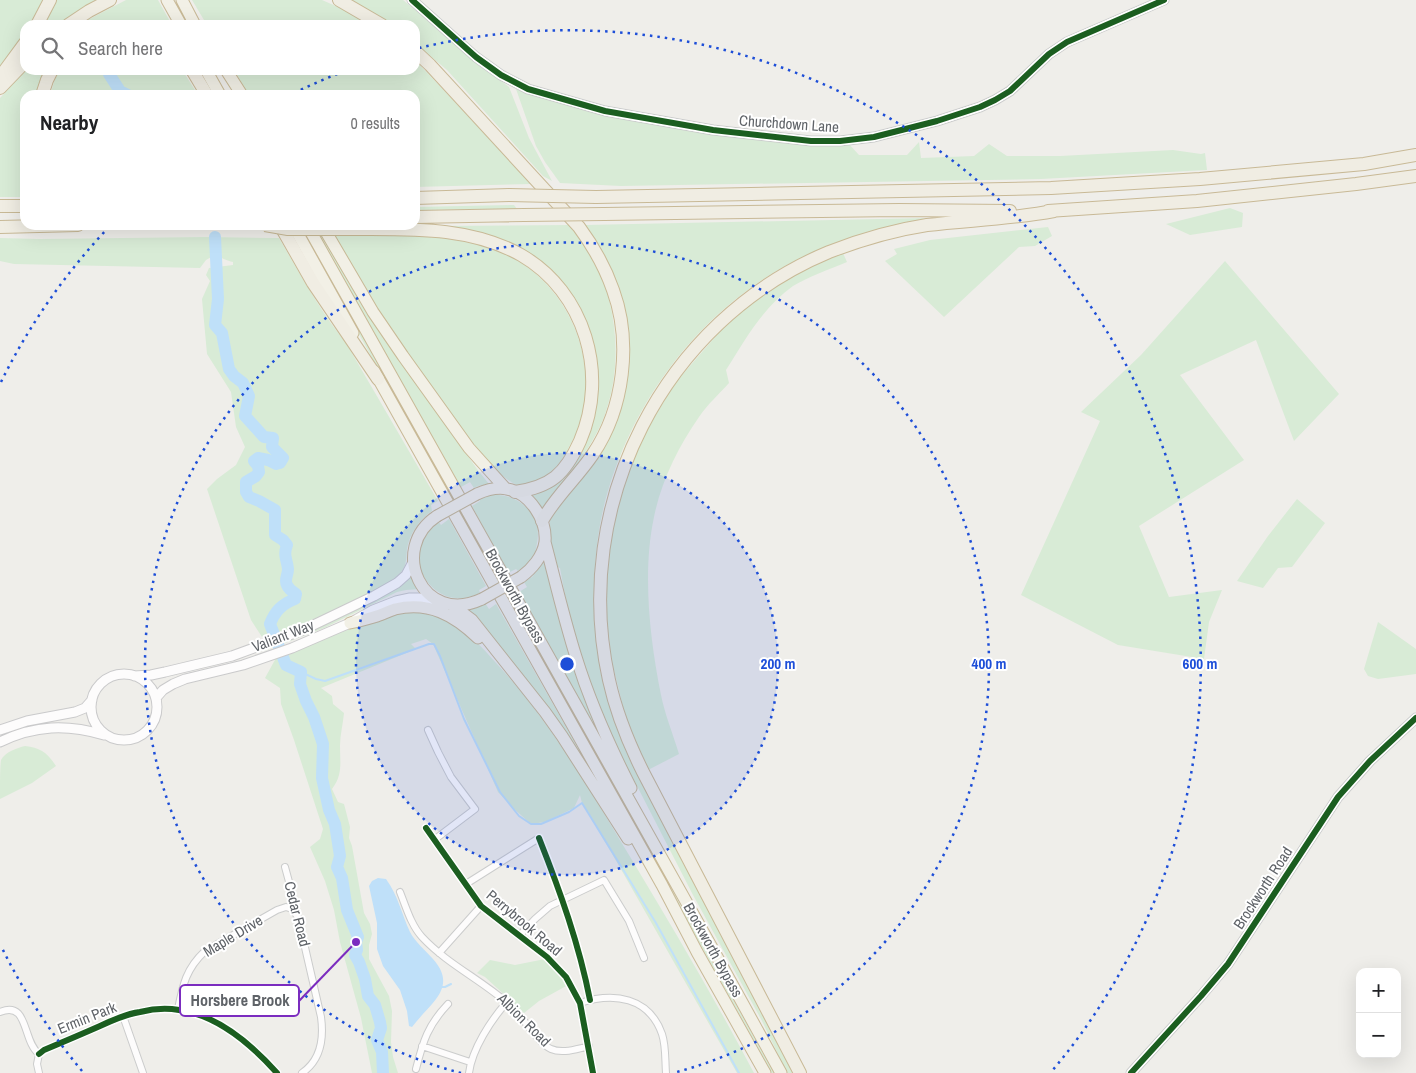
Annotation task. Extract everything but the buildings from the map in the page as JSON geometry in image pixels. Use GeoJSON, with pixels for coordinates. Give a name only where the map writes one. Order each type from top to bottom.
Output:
{"type":"FeatureCollection","features":[{"type":"Feature","properties":{"kind":"highway"},"geometry":{"type":"LineString","coordinates":[[40,20],[50,0]]}},
{"type":"Feature","properties":{"kind":"highway"},"geometry":{"type":"LineString","coordinates":[[76,20],[110,0]]}},
{"type":"Feature","properties":{"kind":"highway"},"geometry":{"type":"LineString","coordinates":[[167,0],[178,20]]}},
{"type":"Feature","properties":{"kind":"highway"},"geometry":{"type":"LineString","coordinates":[[182,0],[193,20]]}},
{"type":"Feature","properties":{"kind":"highway"},"geometry":{"type":"LineString","coordinates":[[339,0],[373,20]]}},
{"type":"Feature","properties":{"kind":"highway"},"geometry":{"type":"LineString","coordinates":[[0,77],[20,50]]}},
{"type":"Feature","properties":{"kind":"highway"},"geometry":{"type":"LineString","coordinates":[[420,56],[579,226],[594,248],[613,291],[622,334],[623,358],[613,412],[594,453],[550,507],[542,520]]}},
{"type":"Feature","properties":{"kind":"highway"},"geometry":{"type":"LineString","coordinates":[[0,88],[20,67]]}},
{"type":"Feature","properties":{"kind":"highway"},"geometry":{"type":"LineString","coordinates":[[44,90],[50,75]]}},
{"type":"Feature","properties":{"kind":"highway"},"geometry":{"type":"LineString","coordinates":[[195,75],[203,90]]}},
{"type":"Feature","properties":{"kind":"highway"},"geometry":{"type":"LineString","coordinates":[[209,75],[217,90]]}},
{"type":"Feature","properties":{"kind":"highway"},"geometry":{"type":"LineString","coordinates":[[223,75],[231,90]]}},
{"type":"Feature","properties":{"kind":"highway"},"geometry":{"type":"LineString","coordinates":[[229,75],[239,90]]}},
{"type":"Feature","properties":{"kind":"highway"},"geometry":{"type":"LineString","coordinates":[[420,198],[509,194],[596,197],[1052,188],[1219,177],[1364,164],[1416,155]]}},
{"type":"Feature","properties":{"kind":"highway"},"geometry":{"type":"LineString","coordinates":[[420,217],[899,210],[1054,211],[1197,201],[1416,176]]}},
{"type":"Feature","properties":{"kind":"highway"},"geometry":{"type":"LineString","coordinates":[[0,206],[20,206]]}},
{"type":"Feature","properties":{"kind":"highway"},"geometry":{"type":"LineString","coordinates":[[800,1073],[647,780],[634,753],[617,708],[609,680],[604,648],[600,584],[606,532],[618,484],[644,421],[661,392],[706,336],[728,315],[761,289],[787,273],[830,252],[896,231],[1054,211]]}},
{"type":"Feature","properties":{"kind":"highway"},"geometry":{"type":"LineString","coordinates":[[0,227],[20,226]]}},
{"type":"Feature","properties":{"kind":"highway"},"geometry":{"type":"LineString","coordinates":[[283,230],[313,283],[378,379]]}},
{"type":"Feature","properties":{"kind":"highway","name":"Brockworth Bypass"},"geometry":{"type":"LineString","coordinates":[[295,230],[657,876],[765,1073]]}},
{"type":"Feature","properties":{"kind":"highway","name":"Brockworth Bypass"},"geometry":{"type":"LineString","coordinates":[[311,230],[780,1073]]}},
{"type":"Feature","properties":{"kind":"highway"},"geometry":{"type":"LineString","coordinates":[[325,230],[374,312],[469,448],[511,490],[532,505],[542,520],[544,542],[576,658],[598,720],[615,758],[711,946]]}},
{"type":"Feature","properties":{"kind":"highway"},"geometry":{"type":"LineString","coordinates":[[420,230],[436,230],[488,241],[511,250],[540,269],[557,285],[581,324],[591,358],[593,392],[587,422],[574,453],[559,474],[543,485],[533,489],[488,490],[437,516],[426,524],[416,545],[414,560],[416,574],[428,593],[438,601],[452,605],[465,605],[482,599],[521,577],[532,568],[540,555],[544,542]]}},
{"type":"Feature","properties":{"kind":"highway"},"geometry":{"type":"LineString","coordinates":[[452,605],[472,620],[562,736],[627,837],[697,952]]}},
{"type":"Feature","properties":{"kind":"highway"},"geometry":{"type":"LineString","coordinates":[[350,623],[394,610],[411,607],[428,608],[456,618],[509,667]]}},
{"type":"Feature","properties":{"kind":"street","name":"Churchdown Lane"},"geometry":{"type":"LineString","coordinates":[[412,0],[476,58],[501,75],[528,89],[605,111],[713,130],[811,142],[874,137],[980,107],[1010,91],[1049,54],[1067,42],[1164,0]]}},
{"type":"Feature","properties":{"kind":"street","name":"Valiant Way"},"geometry":{"type":"LineString","coordinates":[[134,676],[165,672],[232,656],[303,630],[397,583],[406,575],[414,560]]}},
{"type":"Feature","properties":{"kind":"street","name":"Valiant Way"},"geometry":{"type":"LineString","coordinates":[[156,698],[173,684],[185,679],[242,665],[292,648],[350,623],[373,610],[396,602],[410,598],[438,601]]}},
{"type":"Feature","properties":{"kind":"street"},"geometry":{"type":"LineString","coordinates":[[0,742],[28,731],[72,727],[89,730],[109,737],[119,740],[130,740],[141,736],[155,720],[157,709],[156,698],[152,688],[144,681],[134,676],[123,674],[103,681],[96,690],[92,700],[91,711],[94,721],[100,730],[109,737]]}},
{"type":"Feature","properties":{"kind":"street"},"geometry":{"type":"LineString","coordinates":[[0,730],[27,721],[75,712],[85,708],[92,700]]}},
{"type":"Feature","properties":{"kind":"street","name":"Brockworth Road"},"geometry":{"type":"LineString","coordinates":[[1131,1073],[1228,964],[1338,797],[1370,761],[1416,718]]}},
{"type":"Feature","properties":{"kind":"street"},"geometry":{"type":"LineString","coordinates":[[428,730],[451,777],[475,809],[434,840]]}},
{"type":"Feature","properties":{"kind":"street","name":"Perrybrook Road"},"geometry":{"type":"LineString","coordinates":[[426,828],[481,906],[547,957],[566,977],[580,1003],[593,1073]]}},
{"type":"Feature","properties":{"kind":"street"},"geometry":{"type":"LineString","coordinates":[[466,884],[539,838]]}},
{"type":"Feature","properties":{"kind":"street","name":"Cedar Road"},"geometry":{"type":"LineString","coordinates":[[285,867],[294,900],[292,909],[298,917],[323,1033],[321,1047],[314,1061],[302,1073]]}},
{"type":"Feature","properties":{"kind":"street"},"geometry":{"type":"LineString","coordinates":[[519,936],[550,906],[604,880],[629,921],[644,958]]}},
{"type":"Feature","properties":{"kind":"street","name":"Albion Road"},"geometry":{"type":"LineString","coordinates":[[400,892],[420,936],[439,953],[507,1002],[520,1014],[544,1044],[551,1049],[560,1051],[589,1046]]}},
{"type":"Feature","properties":{"kind":"street"},"geometry":{"type":"LineString","coordinates":[[439,953],[481,906]]}},
{"type":"Feature","properties":{"kind":"street","name":"Maple Drive"},"geometry":{"type":"LineString","coordinates":[[178,1010],[183,984],[188,971],[205,951],[277,910],[286,907],[292,909]]}},
{"type":"Feature","properties":{"kind":"street"},"geometry":{"type":"LineString","coordinates":[[580,1003],[615,997],[632,1001],[644,1008],[655,1020],[662,1034],[666,1073]]}},
{"type":"Feature","properties":{"kind":"street"},"geometry":{"type":"LineString","coordinates":[[469,1073],[470,1062],[486,1031],[507,1002]]}},
{"type":"Feature","properties":{"kind":"street"},"geometry":{"type":"LineString","coordinates":[[416,1069],[422,1046],[430,1027],[448,1004]]}},
{"type":"Feature","properties":{"kind":"street"},"geometry":{"type":"LineString","coordinates":[[0,1012],[6,1009],[15,1010],[21,1016],[29,1042],[39,1054],[37,1064],[39,1073]]}},
{"type":"Feature","properties":{"kind":"street","name":"Ermin Park"},"geometry":{"type":"LineString","coordinates":[[39,1054],[44,1050],[123,1016],[157,1010],[178,1010],[202,1016],[223,1027],[248,1044],[277,1073]]}},
{"type":"Feature","properties":{"kind":"street"},"geometry":{"type":"LineString","coordinates":[[123,1016],[143,1073]]}},
{"type":"Feature","properties":{"kind":"street"},"geometry":{"type":"LineString","coordinates":[[422,1046],[470,1062]]}},
{"type":"Feature","properties":{"kind":"green space"},"geometry":{"type":"Polygon","coordinates":[[[0,0],[44,0],[33,20],[20,20],[20,41],[0,68],[0,0]]]}},
{"type":"Feature","properties":{"kind":"green space"},"geometry":{"type":"Polygon","coordinates":[[[53,0],[100,0],[65,20],[43,20],[53,0]]]}},
{"type":"Feature","properties":{"kind":"green space"},"geometry":{"type":"Polygon","coordinates":[[[126,0],[158,0],[169,20],[88,20],[126,0]]]}},
{"type":"Feature","properties":{"kind":"green space"},"geometry":{"type":"Polygon","coordinates":[[[192,0],[322,0],[363,20],[204,20],[192,0]]]}},
{"type":"Feature","properties":{"kind":"green space"},"geometry":{"type":"Polygon","coordinates":[[[350,0],[403,0],[458,48],[509,87],[529,138],[552,181],[543,176],[447,70],[420,47],[420,20],[385,20],[350,0]]]}},
{"type":"Feature","properties":{"kind":"green space"},"geometry":{"type":"Polygon","coordinates":[[[420,65],[532,184],[420,187],[420,90],[246,90],[237,75],[420,75],[420,65]]]}},
{"type":"Feature","properties":{"kind":"green space"},"geometry":{"type":"Polygon","coordinates":[[[21,75],[46,75],[40,90],[20,90],[20,197],[0,197],[0,98],[21,75]]]}},
{"type":"Feature","properties":{"kind":"green space"},"geometry":{"type":"Polygon","coordinates":[[[57,75],[185,75],[195,90],[52,90],[57,75]]]}},
{"type":"Feature","properties":{"kind":"green space"},"geometry":{"type":"Polygon","coordinates":[[[516,89],[578,107],[799,144],[849,144],[859,155],[907,155],[919,142],[921,158],[974,156],[989,144],[1007,156],[1060,156],[1173,150],[1205,153],[1207,170],[1041,179],[621,186],[560,183],[536,146],[516,89]]]}},
{"type":"Feature","properties":{"kind":"green space"},"geometry":{"type":"Polygon","coordinates":[[[514,205],[517,209],[420,210],[420,207],[514,205]]]}},
{"type":"Feature","properties":{"kind":"green space"},"geometry":{"type":"Polygon","coordinates":[[[1230,208],[1243,213],[1242,227],[1190,235],[1166,224],[1230,208]]]}},
{"type":"Feature","properties":{"kind":"green space"},"geometry":{"type":"Polygon","coordinates":[[[927,218],[872,231],[819,249],[785,266],[752,287],[721,311],[693,339],[668,369],[647,402],[629,436],[614,473],[603,510],[598,536],[594,590],[595,617],[599,661],[609,705],[631,760],[666,830],[794,1073],[787,1073],[762,1021],[693,895],[616,745],[592,688],[576,639],[560,568],[554,566],[550,518],[555,508],[582,477],[625,380],[605,257],[585,225],[927,218]]]}},
{"type":"Feature","properties":{"kind":"green space"},"geometry":{"type":"Polygon","coordinates":[[[569,225],[584,242],[604,283],[614,328],[616,350],[614,373],[611,395],[596,434],[577,464],[542,508],[532,494],[571,462],[595,361],[544,268],[441,226],[569,225]]]}},
{"type":"Feature","properties":{"kind":"green space"},"geometry":{"type":"Polygon","coordinates":[[[1048,227],[1052,236],[1035,246],[1019,247],[944,317],[885,261],[897,254],[894,249],[930,240],[1048,227]]]}},
{"type":"Feature","properties":{"kind":"green space"},"geometry":{"type":"Polygon","coordinates":[[[304,235],[307,235],[451,493],[448,495],[304,235]]]}},
{"type":"Feature","properties":{"kind":"green space"},"geometry":{"type":"Polygon","coordinates":[[[405,235],[462,241],[503,253],[535,273],[553,291],[566,311],[577,334],[583,357],[586,382],[584,406],[578,430],[564,456],[557,466],[543,478],[522,486],[516,485],[496,470],[474,447],[379,312],[334,236],[405,235]]]}},
{"type":"Feature","properties":{"kind":"green space"},"geometry":{"type":"Polygon","coordinates":[[[320,236],[322,236],[369,314],[489,484],[474,488],[470,482],[461,487],[320,236]]]}},
{"type":"Feature","properties":{"kind":"green space"},"geometry":{"type":"Polygon","coordinates":[[[0,238],[279,238],[319,305],[346,343],[438,501],[431,505],[432,511],[423,518],[413,532],[408,543],[405,566],[395,578],[366,596],[328,614],[282,633],[281,631],[262,637],[251,620],[207,489],[236,465],[245,447],[236,427],[231,392],[207,354],[202,299],[210,281],[206,275],[209,268],[233,265],[233,262],[225,260],[218,251],[214,252],[213,256],[206,260],[200,268],[14,264],[0,261],[0,238]]]}},
{"type":"Feature","properties":{"kind":"green space"},"geometry":{"type":"Polygon","coordinates":[[[843,253],[847,262],[793,286],[782,294],[764,314],[726,370],[729,383],[691,428],[677,453],[661,491],[650,538],[648,561],[649,606],[661,695],[679,754],[648,770],[625,715],[612,662],[605,610],[608,556],[617,503],[642,437],[676,382],[722,329],[773,287],[798,272],[843,253]]]}},
{"type":"Feature","properties":{"kind":"green space"},"geometry":{"type":"Polygon","coordinates":[[[1225,261],[1339,394],[1294,441],[1256,340],[1180,375],[1244,460],[1139,526],[1169,597],[1222,590],[1209,622],[1204,659],[1118,645],[1021,595],[1100,421],[1081,412],[1141,355],[1225,261]]]}},
{"type":"Feature","properties":{"kind":"green space"},"geometry":{"type":"Polygon","coordinates":[[[491,495],[501,495],[519,502],[527,508],[536,523],[538,533],[535,553],[529,562],[518,571],[516,569],[508,573],[472,506],[480,501],[480,499],[491,495]]]}},
{"type":"Feature","properties":{"kind":"green space"},"geometry":{"type":"Polygon","coordinates":[[[1297,499],[1325,523],[1292,567],[1278,568],[1263,588],[1237,581],[1268,536],[1297,499]]]}},
{"type":"Feature","properties":{"kind":"green space"},"geometry":{"type":"Polygon","coordinates":[[[449,519],[486,586],[479,590],[480,593],[469,597],[457,598],[438,592],[424,577],[420,568],[418,548],[422,538],[438,521],[441,525],[449,519]]]}},
{"type":"Feature","properties":{"kind":"green space"},"geometry":{"type":"Polygon","coordinates":[[[545,561],[611,756],[519,592],[527,587],[524,582],[532,577],[545,561]]]}},
{"type":"Feature","properties":{"kind":"green space"},"geometry":{"type":"Polygon","coordinates":[[[411,575],[420,589],[397,592],[324,628],[264,651],[256,651],[356,609],[396,588],[411,575]]]}},
{"type":"Feature","properties":{"kind":"green space"},"geometry":{"type":"Polygon","coordinates":[[[509,597],[774,1073],[772,1073],[507,598],[509,597]]]}},
{"type":"Feature","properties":{"kind":"green space"},"geometry":{"type":"Polygon","coordinates":[[[485,603],[489,609],[496,604],[587,764],[467,609],[478,607],[485,603]]]}},
{"type":"Feature","properties":{"kind":"green space"},"geometry":{"type":"Polygon","coordinates":[[[407,611],[423,611],[447,618],[474,639],[517,686],[553,734],[586,783],[725,1019],[754,1073],[737,1073],[582,803],[580,795],[574,808],[545,822],[531,824],[498,792],[433,644],[426,639],[411,644],[416,649],[321,688],[332,696],[333,704],[344,713],[340,742],[339,773],[336,784],[332,789],[338,802],[344,804],[350,827],[349,838],[364,913],[370,924],[372,934],[369,945],[369,959],[389,996],[392,1011],[391,1042],[398,1073],[372,1073],[361,1018],[340,942],[334,910],[325,881],[310,847],[320,839],[323,829],[281,704],[280,688],[265,678],[276,658],[319,639],[407,611]]]}},
{"type":"Feature","properties":{"kind":"green space"},"geometry":{"type":"Polygon","coordinates":[[[1378,622],[1416,649],[1416,674],[1378,679],[1368,676],[1364,669],[1378,622]]]}},
{"type":"Feature","properties":{"kind":"green space"},"geometry":{"type":"Polygon","coordinates":[[[25,746],[43,752],[56,766],[32,783],[0,799],[1,760],[8,753],[25,746]]]}},
{"type":"Feature","properties":{"kind":"green space"},"geometry":{"type":"Polygon","coordinates":[[[545,959],[565,978],[568,985],[539,1001],[524,1013],[485,977],[477,973],[490,960],[515,965],[545,959]]]}},
{"type":"Feature","properties":{"kind":"water"},"geometry":{"type":"Polygon","coordinates":[[[378,878],[386,879],[390,885],[412,936],[433,959],[440,969],[443,979],[439,995],[412,1027],[409,1026],[407,1011],[400,990],[383,966],[377,949],[377,923],[369,886],[372,881],[378,878]]]}},
{"type":"Feature","properties":{"kind":"waterway"},"geometry":{"type":"LineString","coordinates":[[110,75],[119,90]]}},
{"type":"Feature","properties":{"kind":"waterway"},"geometry":{"type":"LineString","coordinates":[[215,237],[218,299],[215,325],[222,333],[229,369],[243,383],[249,396],[245,416],[264,437],[273,438],[272,447],[283,458],[280,463],[276,464],[258,458],[254,461],[258,466],[259,472],[246,482],[246,492],[249,497],[275,510],[275,535],[287,545],[285,555],[288,569],[286,583],[296,594],[295,599],[280,608],[270,624],[286,665],[301,672],[300,684],[323,744],[322,778],[329,810],[335,824],[340,856],[337,867],[342,878],[347,910],[358,937],[355,955],[365,979],[368,996],[375,1005],[380,1022],[381,1028],[377,1040],[382,1052],[383,1073]]}},
{"type":"Feature","properties":{"kind":"waterway"},"geometry":{"type":"LineString","coordinates":[[301,672],[325,681],[429,644],[434,644],[464,719],[500,792],[519,816],[531,824],[541,824],[569,812],[582,803],[656,923],[739,1073]]}},
{"type":"Feature","properties":{"kind":"waterway"},"geometry":{"type":"LineString","coordinates":[[442,987],[451,984]]}},
{"type":"Feature","properties":{"kind":"cycle path"},"geometry":{"type":"LineString","coordinates":[[412,0],[476,57],[501,75],[528,89],[605,111],[713,130],[811,141],[840,141],[874,137],[937,121],[980,107],[1010,91],[1049,54],[1067,42],[1164,0]]}},
{"type":"Feature","properties":{"kind":"cycle path"},"geometry":{"type":"LineString","coordinates":[[1131,1073],[1228,964],[1338,797],[1370,761],[1416,718]]}},
{"type":"Feature","properties":{"kind":"cycle path"},"geometry":{"type":"LineString","coordinates":[[426,828],[481,906],[547,957],[566,977],[580,1003],[593,1073]]}},
{"type":"Feature","properties":{"kind":"cycle path"},"geometry":{"type":"LineString","coordinates":[[539,838],[568,918],[590,1000]]}},
{"type":"Feature","properties":{"kind":"cycle path"},"geometry":{"type":"LineString","coordinates":[[39,1054],[44,1050],[115,1019],[149,1010],[174,1009],[207,1018],[233,1033],[277,1073]]}},
{"type":"Feature","properties":{"kind":"place","name":"Horsbere Brook"},"geometry":{"type":"Point","coordinates":[356,942]}}]}
